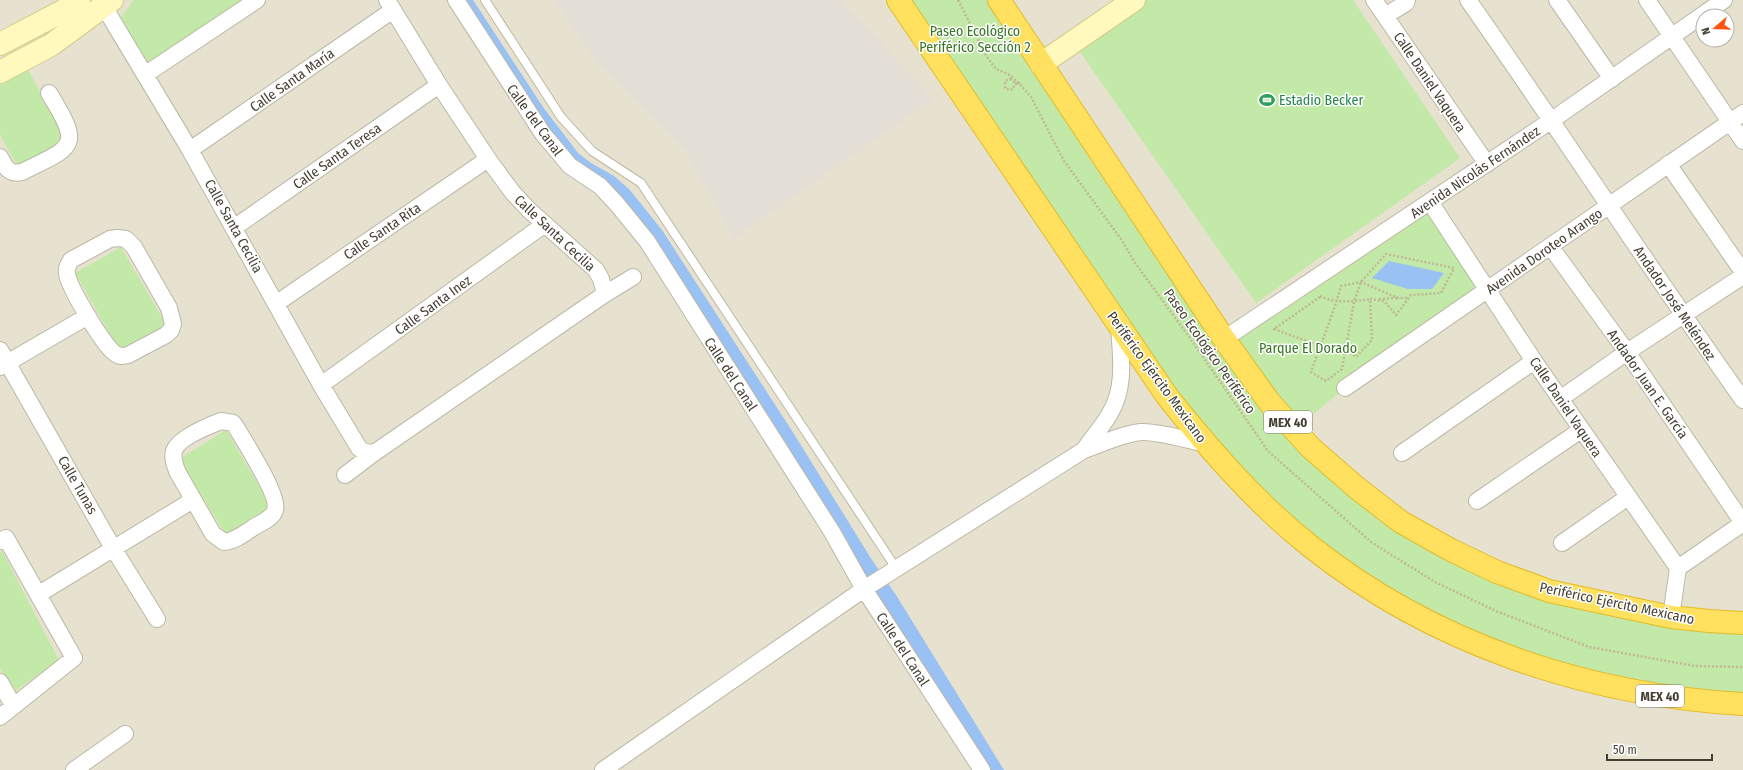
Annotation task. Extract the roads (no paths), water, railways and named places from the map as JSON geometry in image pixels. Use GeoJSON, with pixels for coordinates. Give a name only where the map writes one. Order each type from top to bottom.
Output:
{"type":"FeatureCollection","features":[{"type":"Feature","properties":{"kind":"highway","name":"Periférico Ejército Mexicano"},"geometry":{"type":"LineString","coordinates":[[898,0],[1119,327],[1168,396],[1206,444],[1258,500],[1310,546],[1357,580],[1420,618],[1482,647],[1552,671],[1605,685],[1666,697],[1743,704]]}},
{"type":"Feature","properties":{"kind":"highway","name":"Periférico Ejército Mexicano"},"geometry":{"type":"LineString","coordinates":[[999,0],[1224,339],[1270,403],[1311,448],[1357,488],[1401,522],[1451,550],[1496,572],[1543,589],[1672,618],[1743,623]]}},
{"type":"Feature","properties":{"kind":"street"},"geometry":{"type":"LineString","coordinates":[[0,44],[63,11],[79,0]]}},
{"type":"Feature","properties":{"kind":"street"},"geometry":{"type":"LineString","coordinates":[[146,74],[257,0]]}},
{"type":"Feature","properties":{"kind":"street","name":"Calle del Canal"},"geometry":{"type":"LineString","coordinates":[[456,0],[543,134],[570,166],[600,186],[647,240],[832,532],[864,589],[982,770]]}},
{"type":"Feature","properties":{"kind":"street","name":"Calle Daniel Vaquera"},"geometry":{"type":"LineString","coordinates":[[1374,0],[1486,164]]}},
{"type":"Feature","properties":{"kind":"street"},"geometry":{"type":"LineString","coordinates":[[1385,16],[1406,3],[1407,0]]}},
{"type":"Feature","properties":{"kind":"street","name":"Andador José Meléndez"},"geometry":{"type":"LineString","coordinates":[[1468,0],[1552,120],[1683,316],[1743,400]]}},
{"type":"Feature","properties":{"kind":"street"},"geometry":{"type":"LineString","coordinates":[[1557,0],[1612,78]]}},
{"type":"Feature","properties":{"kind":"street"},"geometry":{"type":"LineString","coordinates":[[1647,0],[1743,141]]}},
{"type":"Feature","properties":{"kind":"street","name":"Avenida Nicolás Fernández"},"geometry":{"type":"LineString","coordinates":[[1224,339],[1552,120],[1724,0]]}},
{"type":"Feature","properties":{"kind":"street"},"geometry":{"type":"LineString","coordinates":[[0,72],[51,45],[105,2]]}},
{"type":"Feature","properties":{"kind":"street","name":"Calle Santa Cecilia"},"geometry":{"type":"LineString","coordinates":[[105,2],[235,227],[321,385],[359,448],[364,452],[374,453]]}},
{"type":"Feature","properties":{"kind":"street"},"geometry":{"type":"LineString","coordinates":[[1041,64],[1129,2]]}},
{"type":"Feature","properties":{"kind":"street","name":"Calle Santa Cecilia"},"geometry":{"type":"LineString","coordinates":[[390,5],[488,159],[513,193],[528,210],[596,270],[601,278],[605,294]]}},
{"type":"Feature","properties":{"kind":"street","name":"Calle Santa María"},"geometry":{"type":"LineString","coordinates":[[190,150],[390,5]]}},
{"type":"Feature","properties":{"kind":"street","name":"Calle Santa Teresa"},"geometry":{"type":"LineString","coordinates":[[235,227],[439,84]]}},
{"type":"Feature","properties":{"kind":"street"},"geometry":{"type":"LineString","coordinates":[[0,157],[9,171],[16,174],[61,152],[68,145],[70,136],[67,125],[49,93]]}},
{"type":"Feature","properties":{"kind":"street","name":"Avenida Doroteo Arango"},"geometry":{"type":"LineString","coordinates":[[1345,388],[1743,113]]}},
{"type":"Feature","properties":{"kind":"street","name":"Calle Santa Rita"},"geometry":{"type":"LineString","coordinates":[[276,303],[488,159]]}},
{"type":"Feature","properties":{"kind":"street"},"geometry":{"type":"LineString","coordinates":[[1668,164],[1743,272]]}},
{"type":"Feature","properties":{"kind":"street","name":"Calle Daniel Vaquera"},"geometry":{"type":"LineString","coordinates":[[1430,202],[1534,361],[1678,568]]}},
{"type":"Feature","properties":{"kind":"street","name":"Calle Santa Inez"},"geometry":{"type":"LineString","coordinates":[[321,385],[545,224]]}},
{"type":"Feature","properties":{"kind":"street"},"geometry":{"type":"LineString","coordinates":[[122,238],[129,241],[134,247],[169,308],[173,324],[171,330],[166,335],[128,355],[121,356],[109,348],[88,316],[66,274],[67,265],[71,260],[110,239],[122,238]]}},
{"type":"Feature","properties":{"kind":"street","name":"Andador Juan E. García"},"geometry":{"type":"LineString","coordinates":[[1550,246],[1627,352],[1743,523]]}},
{"type":"Feature","properties":{"kind":"street"},"geometry":{"type":"LineString","coordinates":[[1560,399],[1627,352],[1743,276]]}},
{"type":"Feature","properties":{"kind":"street"},"geometry":{"type":"LineString","coordinates":[[345,475],[374,453],[605,294],[634,277]]}},
{"type":"Feature","properties":{"kind":"street"},"geometry":{"type":"LineString","coordinates":[[2,360],[88,316]]}},
{"type":"Feature","properties":{"kind":"street"},"geometry":{"type":"LineString","coordinates":[[1084,450],[1110,414],[1117,395],[1122,372],[1119,327]]}},
{"type":"Feature","properties":{"kind":"street","name":"Calle Tunas"},"geometry":{"type":"LineString","coordinates":[[2,360],[113,548],[157,619]]}},
{"type":"Feature","properties":{"kind":"street"},"geometry":{"type":"LineString","coordinates":[[1402,453],[1534,361]]}},
{"type":"Feature","properties":{"kind":"street"},"geometry":{"type":"LineString","coordinates":[[221,421],[233,422],[274,496],[276,504],[275,511],[271,516],[237,538],[224,542],[213,534],[193,500],[178,473],[174,462],[174,452],[178,444],[184,439],[214,423],[221,421]]}},
{"type":"Feature","properties":{"kind":"street"},"geometry":{"type":"LineString","coordinates":[[1477,501],[1581,430]]}},
{"type":"Feature","properties":{"kind":"street"},"geometry":{"type":"LineString","coordinates":[[603,770],[864,589],[1084,450],[1123,436],[1142,432],[1170,436],[1206,444]]}},
{"type":"Feature","properties":{"kind":"street"},"geometry":{"type":"LineString","coordinates":[[1562,543],[1628,497]]}},
{"type":"Feature","properties":{"kind":"street"},"geometry":{"type":"LineString","coordinates":[[39,594],[193,500]]}},
{"type":"Feature","properties":{"kind":"street"},"geometry":{"type":"LineString","coordinates":[[1672,618],[1678,568],[1743,523]]}},
{"type":"Feature","properties":{"kind":"street"},"geometry":{"type":"LineString","coordinates":[[0,541],[6,538],[74,658],[0,718]]}},
{"type":"Feature","properties":{"kind":"street"},"geometry":{"type":"LineString","coordinates":[[0,682],[13,706]]}},
{"type":"Feature","properties":{"kind":"street"},"geometry":{"type":"LineString","coordinates":[[74,770],[91,765],[125,734]]}},
{"type":"Feature","properties":{"kind":"lane"},"geometry":{"type":"LineString","coordinates":[[485,0],[561,117],[592,151],[641,183],[896,568]]}},
{"type":"Feature","properties":{"kind":"water"},"geometry":{"type":"Polygon","coordinates":[[[461,0],[473,0],[543,107],[578,153],[591,163],[614,176],[629,189],[662,230],[794,434],[872,560],[896,595],[1004,770],[988,770],[859,567],[784,440],[652,236],[623,198],[612,188],[569,159],[461,0]]]}},
{"type":"Feature","properties":{"kind":"water"},"geometry":{"type":"Polygon","coordinates":[[[1389,261],[1444,273],[1432,289],[1408,289],[1372,278],[1389,261]]]}},
{"type":"Feature","properties":{"kind":"place","name":"Estadio Becker"},"geometry":{"type":"Point","coordinates":[1267,100]}},
{"type":"Feature","properties":{"kind":"park label","name":"Paseo Ecológico Periférico Sección 2"},"geometry":{"type":"Point","coordinates":[975,40]}},
{"type":"Feature","properties":{"kind":"park label","name":"Parque El Dorado"},"geometry":{"type":"Point","coordinates":[1308,348]}}]}
